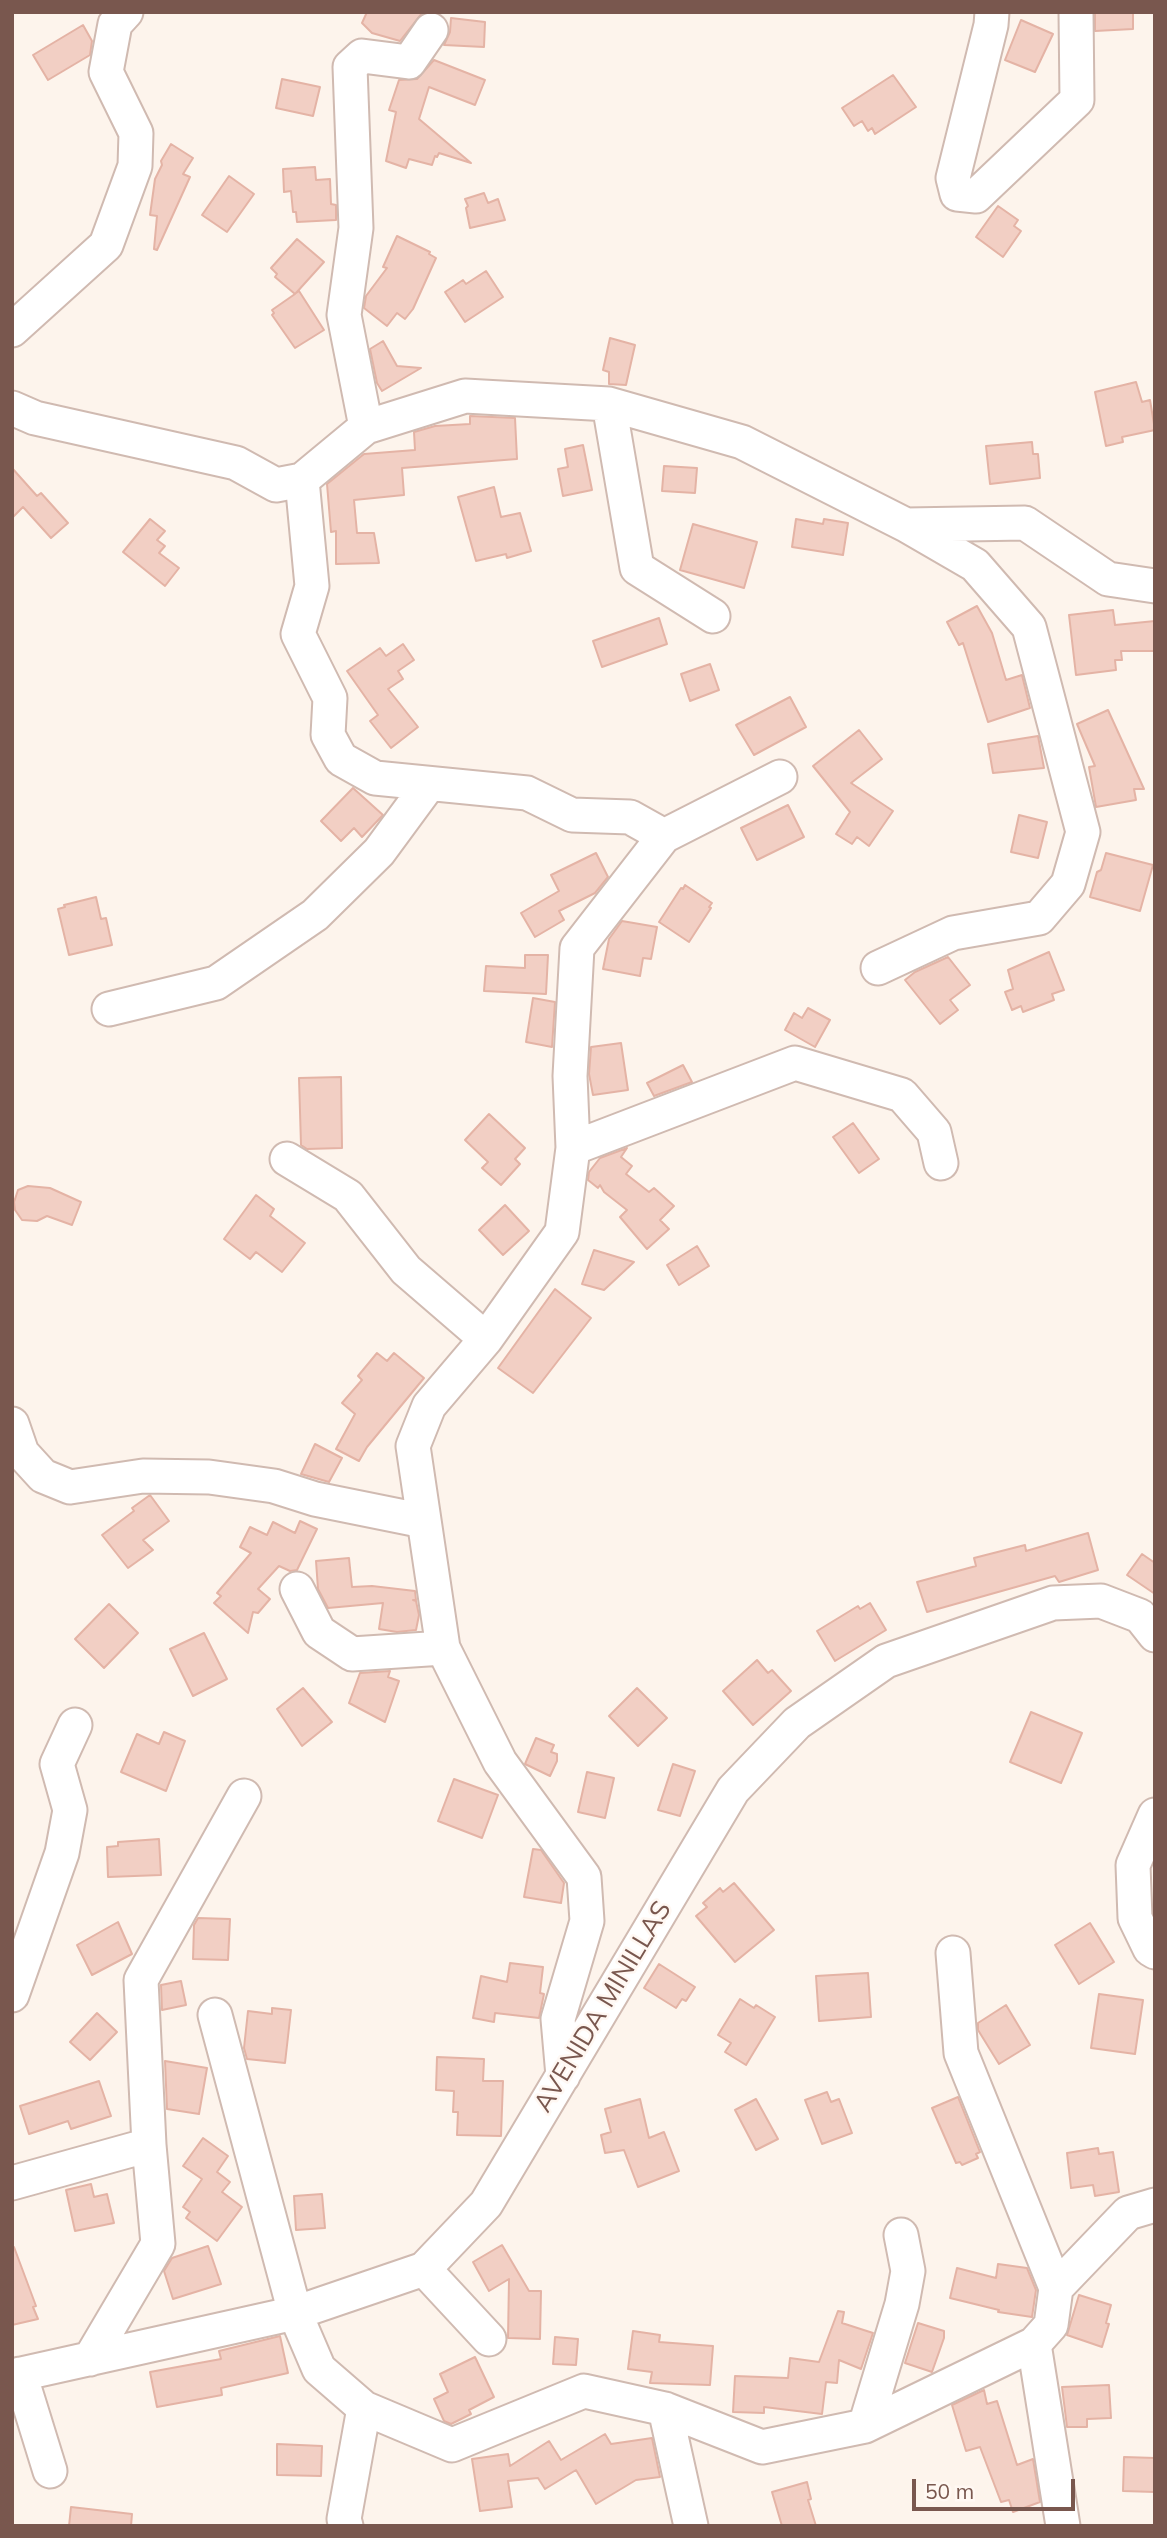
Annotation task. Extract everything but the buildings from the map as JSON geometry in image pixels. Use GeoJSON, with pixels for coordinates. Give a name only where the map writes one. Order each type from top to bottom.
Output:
{"type":"FeatureCollection","features":[{"type":"Feature","properties":{"kind":"street"},"geometry":{"type":"LineString","coordinates":[[992,12],[953,177],[957,194],[976,196],[1077,100],[1076,12]]}},
{"type":"Feature","properties":{"kind":"street"},"geometry":{"type":"LineString","coordinates":[[12,330],[106,245],[135,166],[136,133],[106,72],[111,16]]}},
{"type":"Feature","properties":{"kind":"street"},"geometry":{"type":"LineString","coordinates":[[366,427],[344,314],[356,228],[350,67],[362,56],[409,62],[431,30]]}},
{"type":"Feature","properties":{"kind":"street"},"geometry":{"type":"LineString","coordinates":[[12,408],[34,418],[236,463],[276,485],[302,480],[366,427],[465,396],[609,404],[742,442],[906,525],[975,565],[1029,626],[1083,831],[1068,884],[1039,918],[953,933],[878,968]]}},
{"type":"Feature","properties":{"kind":"street"},"geometry":{"type":"LineString","coordinates":[[609,404],[637,568],[713,616]]}},
{"type":"Feature","properties":{"kind":"street"},"geometry":{"type":"LineString","coordinates":[[302,480],[312,586],[298,634],[330,698],[328,735],[341,759],[375,778],[527,793],[572,815],[630,817],[664,836]]}},
{"type":"Feature","properties":{"kind":"street"},"geometry":{"type":"LineString","coordinates":[[906,525],[1025,523],[1108,579],[1155,586]]}},
{"type":"Feature","properties":{"kind":"street"},"geometry":{"type":"LineString","coordinates":[[563,2076],[558,2019],[587,1921],[584,1877],[500,1762],[443,1648],[413,1446],[429,1406],[486,1339],[562,1232],[573,1148],[570,1076],[577,948],[664,836],[780,777]]}},
{"type":"Feature","properties":{"kind":"street"},"geometry":{"type":"LineString","coordinates":[[109,1009],[216,983],[315,915],[379,852],[429,784]]}},
{"type":"Feature","properties":{"kind":"street"},"geometry":{"type":"LineString","coordinates":[[573,1148],[795,1063],[902,1095],[934,1132],[941,1163]]}},
{"type":"Feature","properties":{"kind":"street"},"geometry":{"type":"LineString","coordinates":[[287,1159],[348,1196],[406,1270],[486,1339]]}},
{"type":"Feature","properties":{"kind":"street"},"geometry":{"type":"LineString","coordinates":[[12,1424],[22,1453],[43,1476],[70,1487],[143,1476],[209,1477],[274,1486],[315,1499],[424,1521]]}},
{"type":"Feature","properties":{"kind":"street"},"geometry":{"type":"LineString","coordinates":[[297,1589],[319,1632],[352,1654],[443,1648]]}},
{"type":"Feature","properties":{"kind":"street","name":"AVENIDA MINILLAS"},"geometry":{"type":"LineString","coordinates":[[16,2375],[296,2313],[424,2269],[486,2204],[733,1790],[797,1723],[886,1661],[1053,1603],[1101,1601],[1140,1616],[1155,1634]]}},
{"type":"Feature","properties":{"kind":"street"},"geometry":{"type":"LineString","coordinates":[[12,1995],[62,1853],[70,1810],[57,1764],[75,1725]]}},
{"type":"Feature","properties":{"kind":"street"},"geometry":{"type":"LineString","coordinates":[[90,2359],[159,2244],[149,2145],[141,1980],[244,1796]]}},
{"type":"Feature","properties":{"kind":"street"},"geometry":{"type":"LineString","coordinates":[[1155,1815],[1133,1865],[1135,1918],[1150,1949],[1155,1952]]}},
{"type":"Feature","properties":{"kind":"street"},"geometry":{"type":"LineString","coordinates":[[215,2015],[296,2313],[319,2369],[364,2409],[452,2445],[584,2391],[665,2409],[762,2447],[865,2426],[1034,2344],[1051,2325],[1056,2288],[961,2053],[953,1953]]}},
{"type":"Feature","properties":{"kind":"street"},"geometry":{"type":"LineString","coordinates":[[12,2183],[149,2145]]}},
{"type":"Feature","properties":{"kind":"street"},"geometry":{"type":"LineString","coordinates":[[1056,2288],[1128,2213],[1155,2206]]}},
{"type":"Feature","properties":{"kind":"street"},"geometry":{"type":"LineString","coordinates":[[865,2426],[902,2304],[908,2271],[901,2235]]}},
{"type":"Feature","properties":{"kind":"street"},"geometry":{"type":"LineString","coordinates":[[424,2269],[489,2339]]}},
{"type":"Feature","properties":{"kind":"street"},"geometry":{"type":"LineString","coordinates":[[1034,2344],[1063,2526]]}},
{"type":"Feature","properties":{"kind":"street"},"geometry":{"type":"LineString","coordinates":[[16,2375],[50,2471]]}},
{"type":"Feature","properties":{"kind":"street"},"geometry":{"type":"LineString","coordinates":[[346,2526],[344,2519],[364,2409]]}},
{"type":"Feature","properties":{"kind":"street"},"geometry":{"type":"LineString","coordinates":[[665,2409],[691,2526]]}}]}
